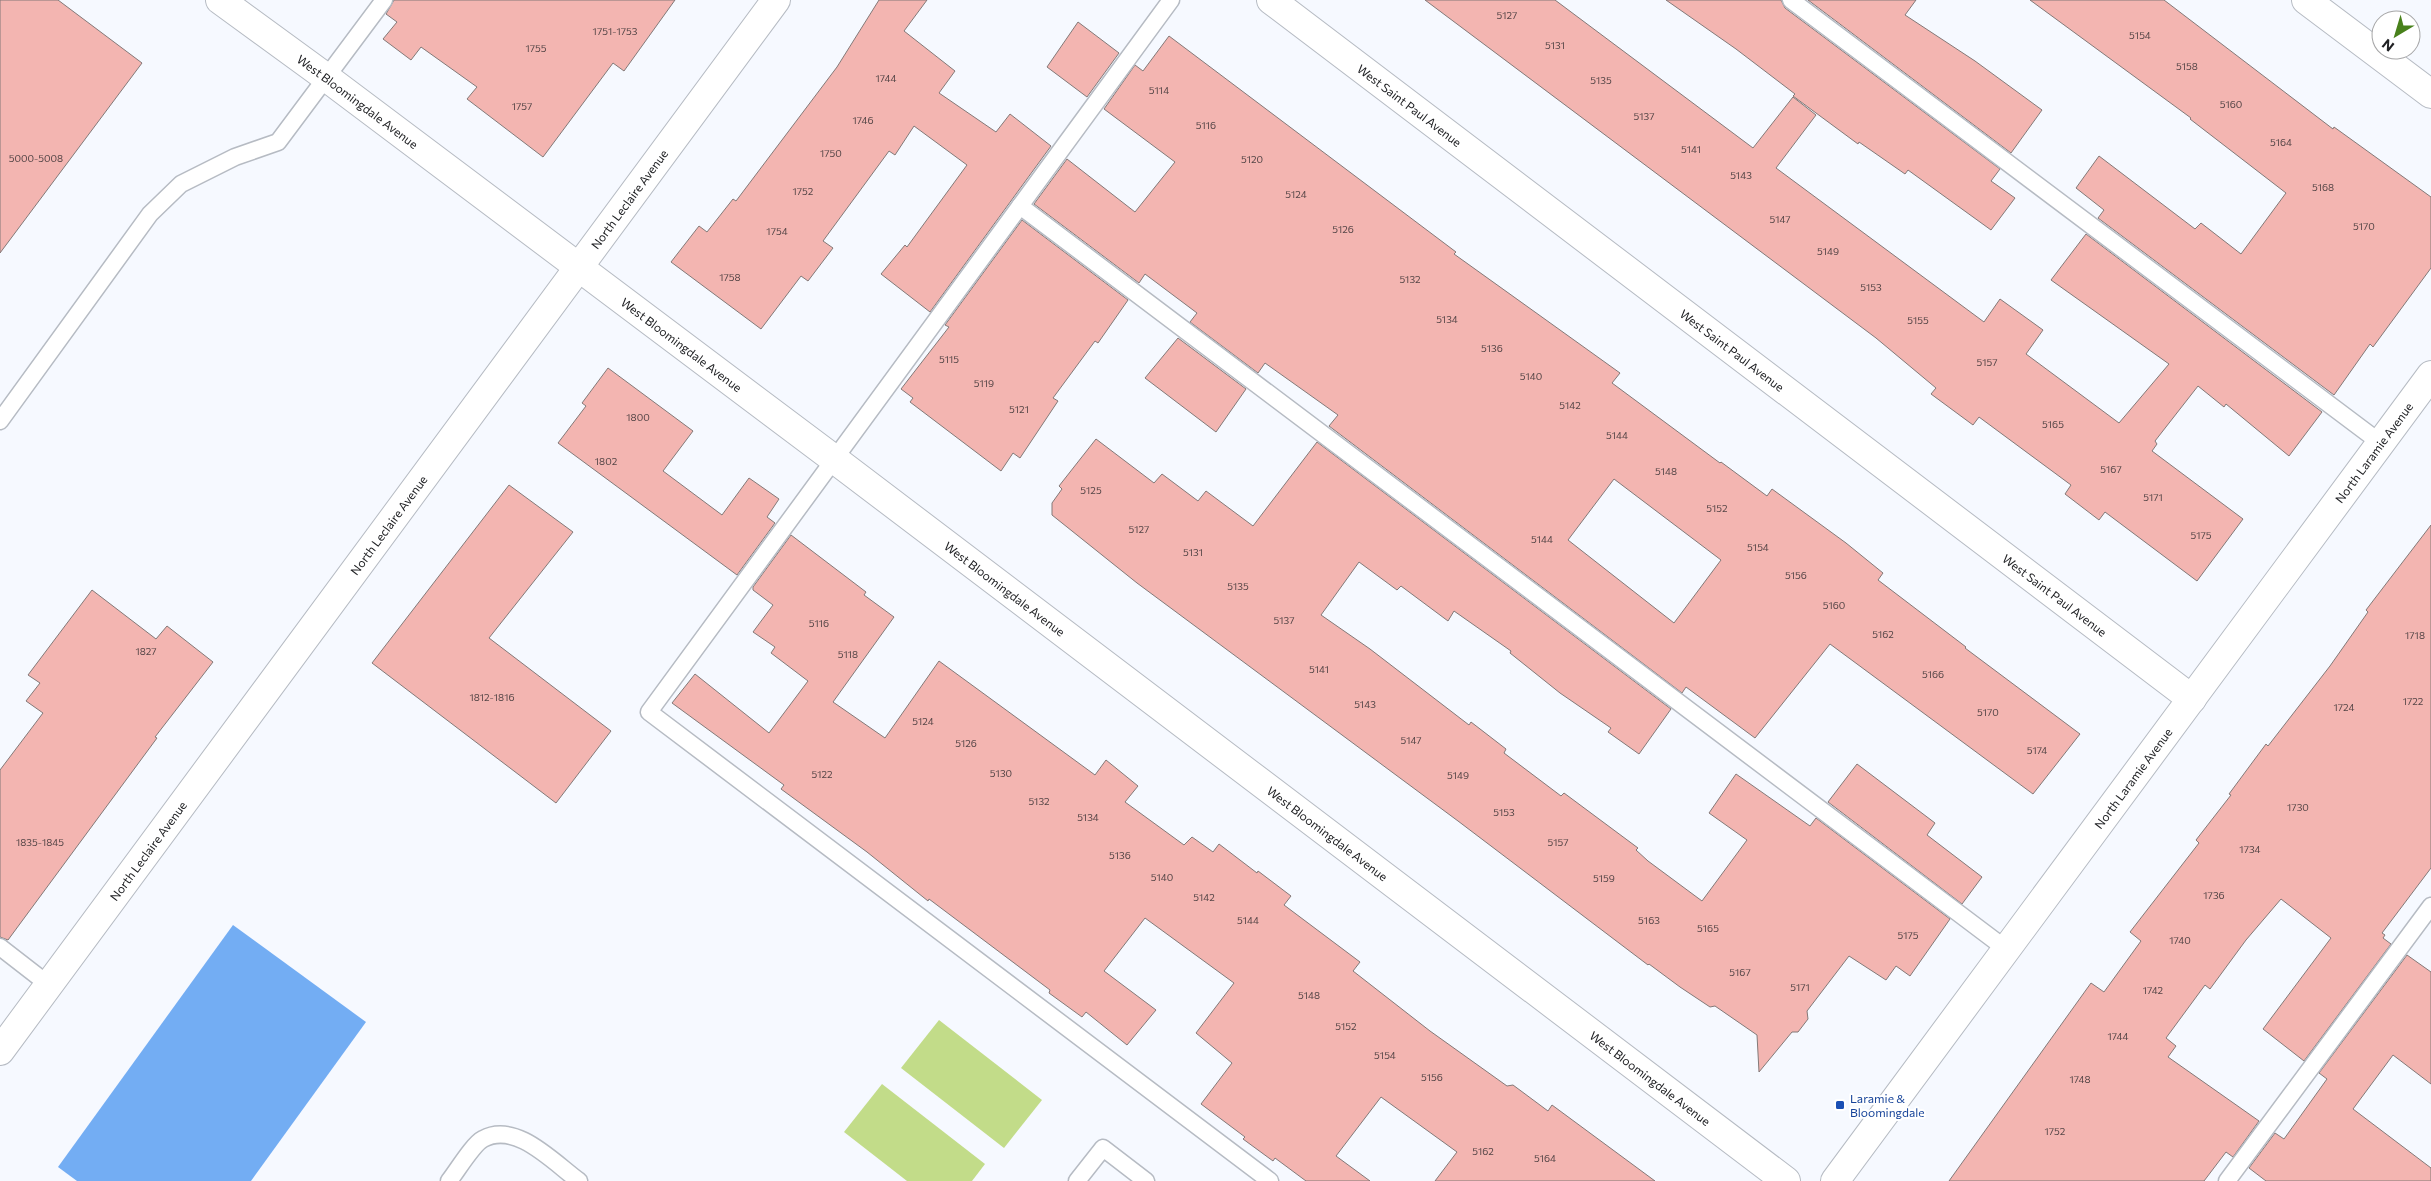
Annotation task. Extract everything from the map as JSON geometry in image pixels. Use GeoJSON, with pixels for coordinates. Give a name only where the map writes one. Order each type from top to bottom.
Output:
{"type":"FeatureCollection","features":[{"type":"Feature","properties":{"kind":"street","name":"West Bloomingdale Avenue"},"geometry":{"type":"LineString","coordinates":[[220,0],[327,78],[834,459],[1786,1181]]}},
{"type":"Feature","properties":{"kind":"street","name":"North Leclaire Avenue"},"geometry":{"type":"LineString","coordinates":[[0,1051],[776,0]]}},
{"type":"Feature","properties":{"kind":"street","name":"West Saint Paul Avenue"},"geometry":{"type":"LineString","coordinates":[[1271,0],[2192,699]]}},
{"type":"Feature","properties":{"kind":"street"},"geometry":{"type":"LineString","coordinates":[[2306,0],[2431,94]]}},
{"type":"Feature","properties":{"kind":"street","name":"North Laramie Avenue"},"geometry":{"type":"LineString","coordinates":[[1835,1181],[2382,444],[2431,375]]}},
{"type":"Feature","properties":{"kind":"lane"},"geometry":{"type":"LineString","coordinates":[[0,421],[150,214],[181,184],[235,158],[278,142],[384,0]]}},
{"type":"Feature","properties":{"kind":"lane"},"geometry":{"type":"LineString","coordinates":[[1171,0],[649,712],[1270,1181]]}},
{"type":"Feature","properties":{"kind":"lane"},"geometry":{"type":"LineString","coordinates":[[1791,0],[2382,444]]}},
{"type":"Feature","properties":{"kind":"lane"},"geometry":{"type":"LineString","coordinates":[[1020,206],[2006,949]]}},
{"type":"Feature","properties":{"kind":"lane"},"geometry":{"type":"LineString","coordinates":[[2227,1181],[2431,906]]}},
{"type":"Feature","properties":{"kind":"lane"},"geometry":{"type":"LineString","coordinates":[[0,947],[49,985]]}},
{"type":"Feature","properties":{"kind":"lane"},"geometry":{"type":"LineString","coordinates":[[449,1181],[481,1139],[503,1132],[523,1138],[579,1181]]}},
{"type":"Feature","properties":{"kind":"lane"},"geometry":{"type":"LineString","coordinates":[[1077,1181],[1103,1148],[1146,1181]]}},
{"type":"Feature","properties":{"kind":"green space"},"geometry":{"type":"Polygon","coordinates":[[[939,1020],[1042,1100],[1004,1148],[901,1068],[939,1020]]]}},
{"type":"Feature","properties":{"kind":"green space"},"geometry":{"type":"Polygon","coordinates":[[[882,1084],[985,1164],[972,1181],[907,1181],[844,1132],[882,1084]]]}},
{"type":"Feature","properties":{"kind":"water"},"geometry":{"type":"Polygon","coordinates":[[[233,925],[366,1022],[251,1181],[77,1181],[58,1167],[233,925]]]}},
{"type":"Feature","properties":{"kind":"building"},"geometry":{"type":"Polygon","coordinates":[[[0,0],[58,0],[142,63],[0,253],[0,0]]]}},
{"type":"Feature","properties":{"kind":"building"},"geometry":{"type":"Polygon","coordinates":[[[394,0],[675,0],[624,71],[613,63],[543,157],[467,99],[477,87],[421,47],[411,60],[383,39],[397,22],[386,14],[394,0]]]}},
{"type":"Feature","properties":{"kind":"building"},"geometry":{"type":"Polygon","coordinates":[[[879,0],[927,0],[904,31],[955,71],[939,93],[996,132],[1010,114],[1051,146],[930,312],[881,274],[905,245],[907,247],[967,165],[914,126],[895,155],[889,151],[823,241],[833,248],[808,281],[801,276],[761,329],[671,262],[699,226],[707,232],[733,199],[736,201],[837,67],[879,0]]]}},
{"type":"Feature","properties":{"kind":"building"},"geometry":{"type":"Polygon","coordinates":[[[1425,0],[1555,0],[1753,148],[1793,97],[1816,115],[1776,168],[1984,322],[2000,299],[2043,330],[2026,354],[2119,423],[2169,364],[2051,280],[2086,234],[2322,412],[2289,456],[2226,404],[2224,407],[2198,386],[2155,441],[2157,444],[2152,451],[2243,519],[2197,581],[2105,512],[2099,520],[2065,494],[2071,485],[1979,417],[1973,425],[1931,394],[1936,388],[1876,338],[1425,0]]]}},
{"type":"Feature","properties":{"kind":"building"},"geometry":{"type":"Polygon","coordinates":[[[1666,0],[1781,0],[1785,8],[2000,169],[1991,181],[2015,198],[1991,230],[1908,170],[1905,174],[1859,142],[1858,144],[1793,96],[1795,94],[1736,49],[1666,0]]]}},
{"type":"Feature","properties":{"kind":"building"},"geometry":{"type":"Polygon","coordinates":[[[1808,0],[1916,0],[1905,15],[1975,61],[2042,110],[2011,153],[1808,0]]]}},
{"type":"Feature","properties":{"kind":"building"},"geometry":{"type":"Polygon","coordinates":[[[2030,0],[2164,0],[2333,129],[2334,127],[2431,197],[2431,268],[2373,347],[2370,344],[2334,395],[2098,218],[2104,210],[2076,188],[2099,156],[2195,229],[2201,223],[2241,254],[2286,193],[2191,118],[2030,0]]]}},
{"type":"Feature","properties":{"kind":"building"},"geometry":{"type":"Polygon","coordinates":[[[1078,22],[1119,53],[1087,97],[1047,67],[1078,22]]]}},
{"type":"Feature","properties":{"kind":"building"},"geometry":{"type":"Polygon","coordinates":[[[1169,36],[1456,252],[1454,254],[1620,373],[1612,383],[1767,496],[1772,489],[1846,543],[1883,573],[1878,580],[2080,734],[2033,794],[1830,644],[1755,738],[1686,687],[1682,693],[1329,426],[1338,415],[1265,363],[1258,373],[1190,322],[1197,313],[1145,274],[1139,283],[1034,204],[1067,159],[1135,212],[1175,162],[1104,109],[1135,65],[1143,71],[1169,36]],[[1614,479],[1568,540],[1674,623],[1721,560],[1614,479]]]}},
{"type":"Feature","properties":{"kind":"building"},"geometry":{"type":"Polygon","coordinates":[[[1022,220],[1128,300],[1098,343],[1095,341],[1053,398],[1058,401],[1020,458],[1013,453],[1001,471],[910,402],[913,398],[901,389],[949,327],[945,325],[1022,220]]]}},
{"type":"Feature","properties":{"kind":"building"},"geometry":{"type":"Polygon","coordinates":[[[1178,338],[1246,389],[1216,432],[1145,378],[1178,338]]]}},
{"type":"Feature","properties":{"kind":"building"},"geometry":{"type":"Polygon","coordinates":[[[608,368],[693,431],[663,471],[722,515],[749,478],[779,499],[767,517],[775,523],[737,575],[558,443],[586,406],[582,403],[608,368]]]}},
{"type":"Feature","properties":{"kind":"building"},"geometry":{"type":"Polygon","coordinates":[[[1096,439],[1154,483],[1162,474],[1198,501],[1206,491],[1253,526],[1317,442],[1671,709],[1639,754],[1608,732],[1611,728],[1560,693],[1510,653],[1511,651],[1454,611],[1448,621],[1401,586],[1397,590],[1359,562],[1321,615],[1370,649],[1469,725],[1471,722],[1506,749],[1504,753],[1561,796],[1564,793],[1638,848],[1636,850],[1648,861],[1702,901],[1747,840],[1709,813],[1736,774],[1810,826],[1816,818],[1950,919],[1910,976],[1896,966],[1886,980],[1849,956],[1807,1011],[1808,1019],[1798,1032],[1792,1032],[1759,1072],[1757,1035],[1715,1006],[1710,1007],[1648,965],[1458,821],[1137,583],[1052,515],[1052,503],[1062,489],[1059,486],[1096,439]]]}},
{"type":"Feature","properties":{"kind":"building"},"geometry":{"type":"Polygon","coordinates":[[[509,485],[573,532],[489,638],[611,731],[556,803],[372,663],[509,485]]]}},
{"type":"Feature","properties":{"kind":"building"},"geometry":{"type":"Polygon","coordinates":[[[2431,525],[2431,868],[2382,933],[2385,935],[2383,938],[2391,944],[2304,1061],[2263,1029],[2331,938],[2281,899],[2246,940],[2210,989],[2205,985],[2166,1038],[2176,1046],[2168,1057],[2259,1121],[2233,1157],[2226,1152],[2204,1181],[1949,1181],[2091,983],[2104,992],[2141,941],[2130,932],[2199,843],[2196,840],[2231,795],[2229,794],[2266,744],[2268,746],[2330,666],[2368,612],[2366,610],[2431,525]]]}},
{"type":"Feature","properties":{"kind":"building"},"geometry":{"type":"Polygon","coordinates":[[[791,535],[866,592],[864,595],[894,617],[833,702],[885,738],[939,661],[1095,775],[1106,760],[1138,786],[1125,802],[1184,845],[1192,837],[1213,852],[1219,844],[1257,873],[1258,871],[1291,896],[1284,905],[1360,962],[1353,971],[1430,1031],[1507,1086],[1513,1085],[1548,1111],[1552,1105],[1655,1181],[1435,1181],[1457,1152],[1381,1097],[1336,1156],[1370,1181],[1306,1181],[1275,1158],[1273,1161],[1243,1139],[1245,1137],[1201,1104],[1232,1063],[1196,1033],[1234,983],[1145,918],[1104,971],[1156,1010],[1127,1045],[1086,1012],[1082,1017],[1049,993],[1050,990],[929,899],[928,901],[867,852],[781,789],[784,785],[672,703],[695,674],[769,733],[808,681],[771,653],[775,647],[753,632],[773,605],[753,590],[753,587],[791,535]]]}},
{"type":"Feature","properties":{"kind":"building"},"geometry":{"type":"Polygon","coordinates":[[[92,590],[156,639],[167,626],[213,662],[155,737],[157,738],[8,940],[0,937],[0,770],[43,713],[26,701],[40,683],[28,675],[92,590]]]}},
{"type":"Feature","properties":{"kind":"building"},"geometry":{"type":"Polygon","coordinates":[[[1857,764],[1935,823],[1927,835],[1982,877],[1962,904],[1828,802],[1857,764]]]}},
{"type":"Feature","properties":{"kind":"building"},"geometry":{"type":"Polygon","coordinates":[[[2407,955],[2431,972],[2431,1084],[2393,1055],[2353,1109],[2431,1168],[2431,1181],[2266,1181],[2249,1168],[2275,1133],[2284,1139],[2327,1079],[2319,1073],[2407,955]]]}},
{"type":"Feature","properties":{"kind":"place","name":"Laramie & Bloomingdale"},"geometry":{"type":"Point","coordinates":[1840,1105]}}]}
